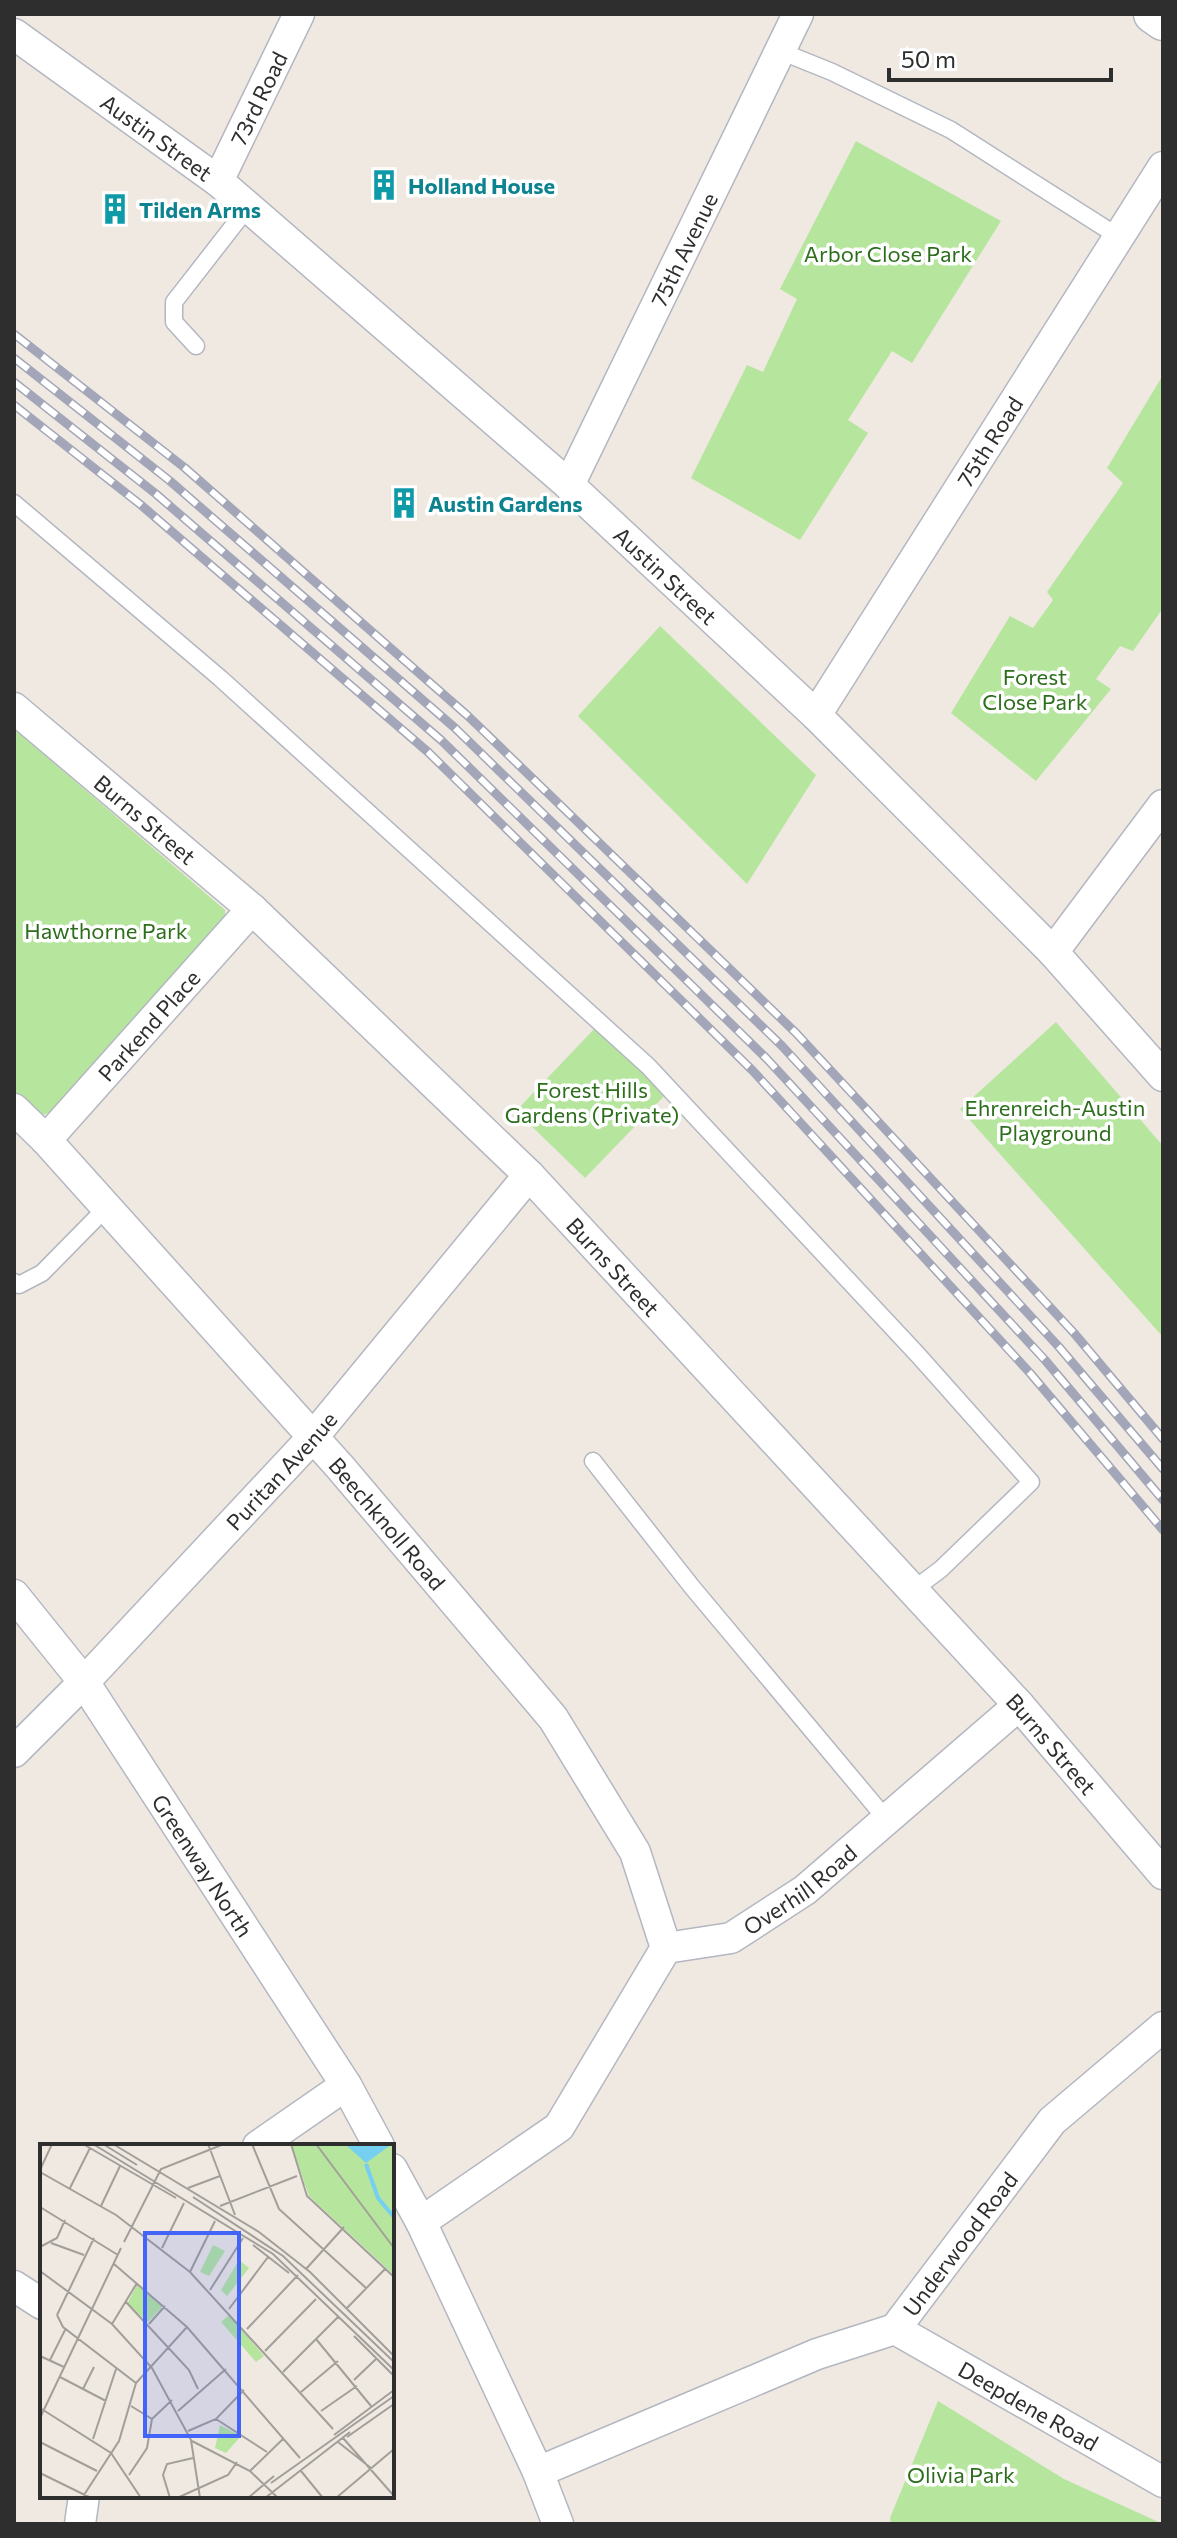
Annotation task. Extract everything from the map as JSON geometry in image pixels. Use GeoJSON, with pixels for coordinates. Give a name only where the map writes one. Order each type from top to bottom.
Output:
{"type":"FeatureCollection","features":[{"type":"Feature","properties":{"kind":"street","name":"73rd Road"},"geometry":{"type":"LineString","coordinates":[[218,181],[299,14]]}},
{"type":"Feature","properties":{"kind":"street","name":"75th Avenue"},"geometry":{"type":"LineString","coordinates":[[569,485],[798,14]]}},
{"type":"Feature","properties":{"kind":"street"},"geometry":{"type":"LineString","coordinates":[[1153,14],[1163,21]]}},
{"type":"Feature","properties":{"kind":"street","name":"Austin Street"},"geometry":{"type":"LineString","coordinates":[[14,34],[218,181],[569,485],[816,715],[1053,952],[1163,1076]]}},
{"type":"Feature","properties":{"kind":"street","name":"75th Road"},"geometry":{"type":"LineString","coordinates":[[816,715],[1163,167]]}},
{"type":"Feature","properties":{"kind":"street","name":"Burns Street"},"geometry":{"type":"LineString","coordinates":[[14,708],[252,909],[529,1175],[1019,1705],[1163,1874]]}},
{"type":"Feature","properties":{"kind":"street"},"geometry":{"type":"LineString","coordinates":[[1053,952],[1163,805]]}},
{"type":"Feature","properties":{"kind":"street","name":"Parkend Place"},"geometry":{"type":"LineString","coordinates":[[46,1140],[252,909]]}},
{"type":"Feature","properties":{"kind":"street","name":"Beechknoll Road"},"geometry":{"type":"LineString","coordinates":[[14,1109],[46,1140],[313,1437],[553,1718],[635,1852],[666,1948]]}},
{"type":"Feature","properties":{"kind":"street","name":"Puritan Avenue"},"geometry":{"type":"LineString","coordinates":[[14,1752],[84,1682],[313,1437],[529,1175]]}},
{"type":"Feature","properties":{"kind":"street","name":"Greenway North"},"geometry":{"type":"LineString","coordinates":[[14,1595],[84,1682],[346,2085],[378,2144]]}},
{"type":"Feature","properties":{"kind":"street","name":"Overhill Road"},"geometry":{"type":"LineString","coordinates":[[666,1948],[731,1938],[805,1890],[1019,1705]]}},
{"type":"Feature","properties":{"kind":"street"},"geometry":{"type":"LineString","coordinates":[[421,2222],[559,2127],[666,1948]]}},
{"type":"Feature","properties":{"kind":"street","name":"Underwood Road"},"geometry":{"type":"LineString","coordinates":[[538,2472],[817,2354],[895,2329],[1052,2121],[1163,2027]]}},
{"type":"Feature","properties":{"kind":"street"},"geometry":{"type":"LineString","coordinates":[[261,2144],[346,2085]]}},
{"type":"Feature","properties":{"kind":"street"},"geometry":{"type":"LineString","coordinates":[[394,2173],[421,2222],[538,2472],[558,2524]]}},
{"type":"Feature","properties":{"kind":"street"},"geometry":{"type":"LineString","coordinates":[[14,2286],[40,2303]]}},
{"type":"Feature","properties":{"kind":"street","name":"Deepdene Road"},"geometry":{"type":"LineString","coordinates":[[895,2329],[1163,2482]]}},
{"type":"Feature","properties":{"kind":"street"},"geometry":{"type":"LineString","coordinates":[[80,2524],[84,2498]]}},
{"type":"Feature","properties":{"kind":"lane"},"geometry":{"type":"LineString","coordinates":[[780,51],[832,72],[951,130],[1119,237]]}},
{"type":"Feature","properties":{"kind":"lane"},"geometry":{"type":"LineString","coordinates":[[196,346],[174,322],[174,302],[248,207]]}},
{"type":"Feature","properties":{"kind":"lane"},"geometry":{"type":"LineString","coordinates":[[14,503],[220,678],[648,1066],[918,1355],[1031,1482],[941,1569],[913,1590]]}},
{"type":"Feature","properties":{"kind":"lane"},"geometry":{"type":"LineString","coordinates":[[14,1282],[19,1285],[42,1273],[107,1207]]}},
{"type":"Feature","properties":{"kind":"lane"},"geometry":{"type":"LineString","coordinates":[[593,1461],[692,1587],[887,1820]]}},
{"type":"Feature","properties":{"kind":"green space","name":"Arbor Close Park"},"geometry":{"type":"Polygon","coordinates":[[[856,141],[1001,221],[912,363],[892,351],[848,420],[868,433],[800,540],[691,478],[747,365],[763,372],[797,299],[780,289],[856,141]]]}},
{"type":"Feature","properties":{"kind":"green space","name":"Forest Close Park"},"geometry":{"type":"Polygon","coordinates":[[[1163,375],[1163,608],[1133,651],[1120,646],[1096,679],[1111,689],[1036,781],[951,713],[1010,616],[1033,628],[1053,600],[1047,592],[1123,483],[1107,468],[1163,375]]]}},
{"type":"Feature","properties":{"kind":"green space"},"geometry":{"type":"Polygon","coordinates":[[[660,626],[816,775],[747,884],[578,716],[660,626]]]}},
{"type":"Feature","properties":{"kind":"green space","name":"Hawthorne Park"},"geometry":{"type":"Polygon","coordinates":[[[14,729],[225,910],[225,919],[57,1110],[40,1116],[14,1091],[14,729]]]}},
{"type":"Feature","properties":{"kind":"green space","name":"Ehrenreich-Austin Playground"},"geometry":{"type":"Polygon","coordinates":[[[1056,1022],[1163,1146],[1163,1337],[960,1109],[1056,1022]]]}},
{"type":"Feature","properties":{"kind":"green space","name":"Forest Hills Gardens (Private)"},"geometry":{"type":"Polygon","coordinates":[[[598,1025],[668,1092],[585,1178],[516,1111],[598,1025]]]}},
{"type":"Feature","properties":{"kind":"green space","name":"Olivia Park"},"geometry":{"type":"Polygon","coordinates":[[[938,2401],[1064,2479],[1163,2524],[891,2524],[890,2518],[938,2401]]]}},
{"type":"Feature","properties":{"kind":"railway"},"geometry":{"type":"LineString","coordinates":[[14,334],[185,468],[468,716],[796,1033],[1074,1333],[1163,1439]]}},
{"type":"Feature","properties":{"kind":"railway"},"geometry":{"type":"LineString","coordinates":[[14,358],[170,481],[455,728],[782,1046],[1059,1347],[1163,1469]]}},
{"type":"Feature","properties":{"kind":"railway"},"geometry":{"type":"LineString","coordinates":[[14,382],[156,494],[441,740],[767,1059],[1045,1360],[1163,1500]]}},
{"type":"Feature","properties":{"kind":"railway"},"geometry":{"type":"LineString","coordinates":[[14,405],[141,505],[428,752],[753,1071],[1030,1373],[1163,1530]]}},
{"type":"Feature","properties":{"kind":"place","name":"Holland House"},"geometry":{"type":"Point","coordinates":[384,185]}},
{"type":"Feature","properties":{"kind":"place","name":"Tilden Arms"},"geometry":{"type":"Point","coordinates":[115,209]}},
{"type":"Feature","properties":{"kind":"place","name":"Austin Gardens"},"geometry":{"type":"Point","coordinates":[404,503]}}]}
